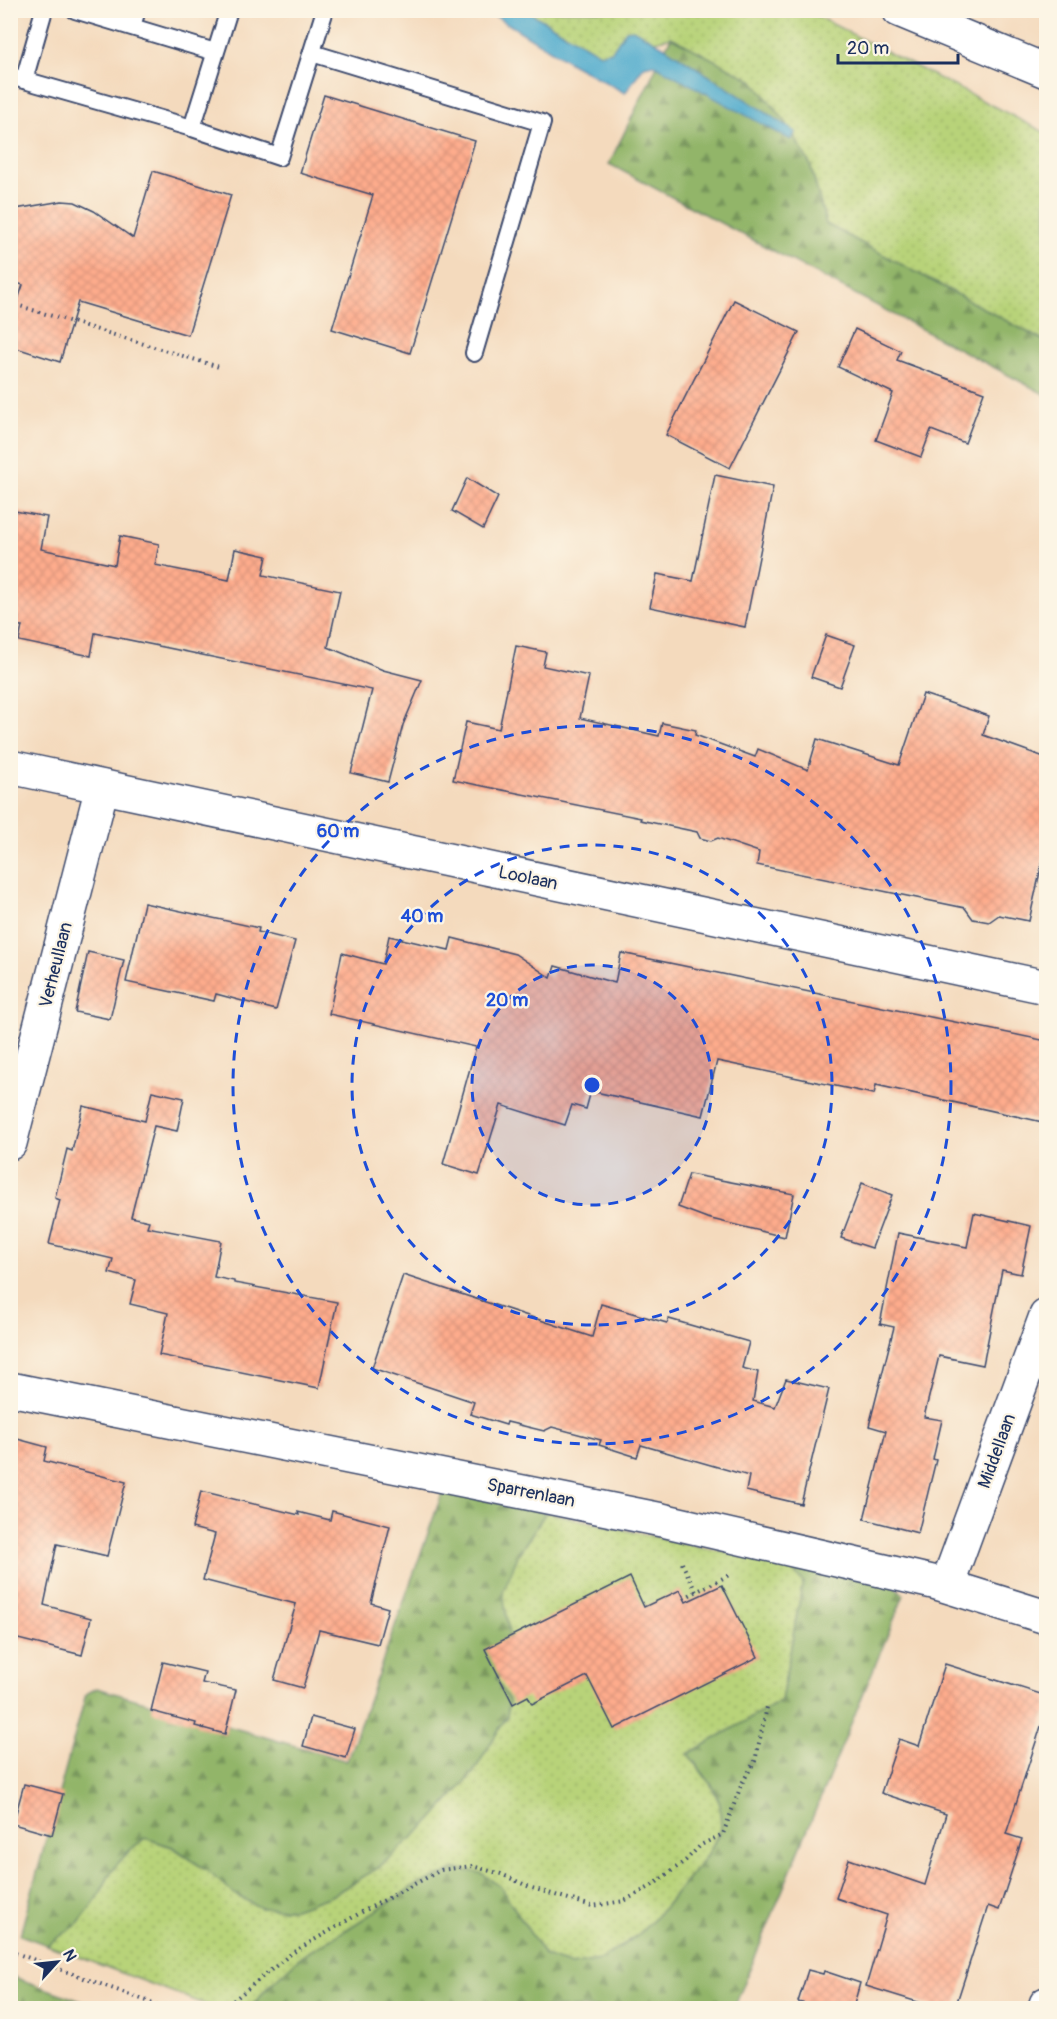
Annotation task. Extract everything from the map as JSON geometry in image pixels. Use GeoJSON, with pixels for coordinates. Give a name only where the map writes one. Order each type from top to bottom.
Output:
{"type":"FeatureCollection","features":[{"type":"Feature","properties":{"kind":"main road"},"geometry":{"type":"LineString","coordinates":[[899,10],[1047,71]]}},
{"type":"Feature","properties":{"kind":"main road","name":"Loolaan"},"geometry":{"type":"LineString","coordinates":[[10,767],[1047,987]]}},
{"type":"Feature","properties":{"kind":"main road","name":"Verheullaan"},"geometry":{"type":"LineString","coordinates":[[10,1143],[102,788]]}},
{"type":"Feature","properties":{"kind":"main road","name":"Middellaan"},"geometry":{"type":"LineString","coordinates":[[947,1586],[1047,1316]]}},
{"type":"Feature","properties":{"kind":"main road","name":"Sparrenlaan"},"geometry":{"type":"LineString","coordinates":[[10,1389],[662,1520],[947,1586],[1047,1617]]}},
{"type":"Feature","properties":{"kind":"lane"},"geometry":{"type":"LineString","coordinates":[[44,10],[17,78],[192,128],[279,158],[325,10]]}},
{"type":"Feature","properties":{"kind":"lane"},"geometry":{"type":"LineString","coordinates":[[75,10],[134,18],[215,52]]}},
{"type":"Feature","properties":{"kind":"lane"},"geometry":{"type":"LineString","coordinates":[[192,128],[229,10]]}},
{"type":"Feature","properties":{"kind":"lane"},"geometry":{"type":"LineString","coordinates":[[312,53],[542,123],[474,353]]}},
{"type":"Feature","properties":{"kind":"path"},"geometry":{"type":"LineString","coordinates":[[10,303],[219,367]]}},
{"type":"Feature","properties":{"kind":"path"},"geometry":{"type":"LineString","coordinates":[[684,1598],[735,1572]]}},
{"type":"Feature","properties":{"kind":"path"},"geometry":{"type":"LineString","coordinates":[[224,2008],[292,1953],[360,1912],[441,1870],[472,1866],[501,1874],[532,1888],[592,1906],[624,1901],[653,1885],[686,1860],[701,1845],[723,1834],[742,1783],[755,1761],[767,1707]]}},
{"type":"Feature","properties":{"kind":"path"},"geometry":{"type":"LineString","coordinates":[[10,1951],[166,2008]]}},
{"type":"Feature","properties":{"kind":"green space"},"geometry":{"type":"Polygon","coordinates":[[[527,11],[807,11],[1046,133],[1046,342],[826,224],[810,164],[785,121],[704,56],[671,37],[600,54],[527,11]]]}},
{"type":"Feature","properties":{"kind":"green space"},"geometry":{"type":"Polygon","coordinates":[[[671,37],[752,80],[785,121],[810,164],[826,224],[1046,342],[1046,395],[609,164],[671,37]]]}},
{"type":"Feature","properties":{"kind":"green space"},"geometry":{"type":"Polygon","coordinates":[[[443,1491],[546,1512],[519,1553],[503,1592],[514,1669],[496,1678],[509,1702],[507,1716],[473,1773],[431,1821],[378,1868],[331,1896],[294,1909],[261,1908],[237,1896],[173,1847],[145,1838],[130,1850],[112,1870],[97,1899],[78,1924],[47,1945],[20,1935],[86,1694],[97,1688],[347,1761],[443,1491]]]}},
{"type":"Feature","properties":{"kind":"green space"},"geometry":{"type":"Polygon","coordinates":[[[546,1512],[705,1548],[787,1563],[803,1582],[781,1701],[688,1754],[711,1785],[720,1804],[721,1827],[710,1851],[665,1907],[637,1936],[600,1960],[571,1965],[545,1956],[500,1886],[346,1930],[300,1957],[268,1987],[250,2008],[215,2008],[47,1945],[78,1924],[97,1899],[112,1870],[130,1850],[145,1838],[172,1847],[261,1908],[294,1909],[331,1896],[378,1868],[431,1821],[473,1773],[507,1716],[509,1702],[496,1678],[514,1669],[502,1592],[519,1553],[546,1512]]]}},
{"type":"Feature","properties":{"kind":"green space"},"geometry":{"type":"Polygon","coordinates":[[[787,1563],[894,1585],[904,1595],[734,2008],[250,2008],[268,1987],[300,1957],[414,1886],[457,1869],[481,1873],[500,1886],[545,1956],[571,1965],[600,1960],[637,1936],[665,1907],[710,1851],[721,1828],[720,1804],[712,1785],[688,1754],[781,1701],[803,1582],[787,1563]]]}},
{"type":"Feature","properties":{"kind":"green space"},"geometry":{"type":"Polygon","coordinates":[[[11,1976],[100,2008],[11,2008],[11,1976]]]}},
{"type":"Feature","properties":{"kind":"water"},"geometry":{"type":"Polygon","coordinates":[[[487,11],[527,11],[600,54],[612,51],[626,30],[633,29],[796,132],[791,140],[653,64],[644,66],[625,93],[487,11]]]}},
{"type":"Feature","properties":{"kind":"building"},"geometry":{"type":"Polygon","coordinates":[[[324,95],[475,141],[410,353],[332,329],[373,195],[300,173],[324,95]]]}},
{"type":"Feature","properties":{"kind":"building"},"geometry":{"type":"Polygon","coordinates":[[[153,171],[231,195],[188,335],[78,302],[60,362],[10,346],[10,323],[23,285],[10,281],[10,210],[62,201],[75,202],[94,211],[133,238],[153,171]]]}},
{"type":"Feature","properties":{"kind":"building"},"geometry":{"type":"Polygon","coordinates":[[[734,300],[799,332],[730,468],[666,435],[734,300]]]}},
{"type":"Feature","properties":{"kind":"building"},"geometry":{"type":"Polygon","coordinates":[[[855,329],[901,351],[897,360],[984,392],[965,443],[931,430],[921,457],[876,440],[893,393],[838,367],[855,329]]]}},
{"type":"Feature","properties":{"kind":"building"},"geometry":{"type":"Polygon","coordinates":[[[715,475],[773,487],[745,627],[650,607],[657,574],[693,581],[715,475]]]}},
{"type":"Feature","properties":{"kind":"building"},"geometry":{"type":"Polygon","coordinates":[[[467,478],[498,497],[483,529],[452,511],[467,478]]]}},
{"type":"Feature","properties":{"kind":"building"},"geometry":{"type":"Polygon","coordinates":[[[10,510],[47,517],[41,549],[115,565],[120,536],[159,544],[155,565],[229,580],[235,549],[267,556],[263,575],[340,591],[328,647],[383,670],[422,680],[403,725],[388,782],[351,773],[372,690],[95,633],[91,656],[19,641],[22,626],[10,625],[10,510]]]}},
{"type":"Feature","properties":{"kind":"building"},"geometry":{"type":"Polygon","coordinates":[[[826,635],[855,645],[840,687],[811,677],[826,635]]]}},
{"type":"Feature","properties":{"kind":"building"},"geometry":{"type":"Polygon","coordinates":[[[516,646],[546,652],[543,666],[589,676],[580,718],[659,736],[662,723],[696,730],[695,735],[755,757],[758,749],[808,770],[817,739],[899,765],[923,694],[989,716],[983,735],[1047,758],[1047,841],[1029,921],[999,915],[989,922],[973,919],[965,908],[757,865],[759,852],[718,838],[711,841],[700,838],[697,832],[640,820],[641,818],[453,780],[466,722],[499,729],[516,646]]]}},
{"type":"Feature","properties":{"kind":"building"},"geometry":{"type":"Polygon","coordinates":[[[144,903],[259,928],[258,932],[295,941],[276,1010],[216,994],[214,1001],[126,982],[144,903]]]}},
{"type":"Feature","properties":{"kind":"building"},"geometry":{"type":"Polygon","coordinates":[[[389,936],[449,950],[452,938],[515,954],[551,978],[555,966],[615,983],[621,953],[1047,1041],[1047,1123],[876,1085],[874,1094],[717,1061],[703,1116],[591,1091],[586,1109],[572,1105],[565,1125],[501,1105],[479,1175],[443,1164],[476,1047],[329,1014],[342,953],[383,964],[389,936]]]}},
{"type":"Feature","properties":{"kind":"building"},"geometry":{"type":"Polygon","coordinates":[[[88,952],[124,960],[110,1019],[75,1012],[88,952]]]}},
{"type":"Feature","properties":{"kind":"building"},"geometry":{"type":"Polygon","coordinates":[[[152,1091],[184,1098],[177,1131],[154,1126],[131,1217],[149,1221],[147,1227],[221,1241],[214,1277],[234,1281],[234,1283],[337,1302],[319,1388],[159,1355],[168,1313],[130,1304],[136,1280],[109,1273],[113,1259],[49,1244],[60,1200],[55,1198],[67,1149],[72,1151],[83,1106],[145,1121],[152,1091]]]}},
{"type":"Feature","properties":{"kind":"building"},"geometry":{"type":"Polygon","coordinates":[[[689,1174],[794,1194],[785,1237],[707,1218],[678,1207],[689,1174]]]}},
{"type":"Feature","properties":{"kind":"building"},"geometry":{"type":"Polygon","coordinates":[[[862,1183],[892,1195],[872,1248],[841,1238],[862,1183]]]}},
{"type":"Feature","properties":{"kind":"building"},"geometry":{"type":"Polygon","coordinates":[[[974,1213],[1031,1226],[1021,1274],[1002,1270],[983,1365],[939,1356],[924,1417],[942,1420],[933,1459],[936,1460],[918,1533],[864,1519],[886,1431],[869,1426],[894,1327],[880,1324],[898,1233],[967,1247],[974,1213]]]}},
{"type":"Feature","properties":{"kind":"building"},"geometry":{"type":"Polygon","coordinates":[[[403,1275],[592,1337],[601,1304],[667,1323],[669,1319],[749,1342],[742,1368],[758,1372],[753,1401],[775,1407],[786,1379],[829,1389],[801,1504],[746,1491],[749,1476],[641,1445],[637,1457],[599,1445],[601,1440],[552,1427],[544,1431],[507,1422],[506,1425],[470,1414],[474,1402],[372,1368],[403,1275]]]}},
{"type":"Feature","properties":{"kind":"building"},"geometry":{"type":"Polygon","coordinates":[[[10,1437],[47,1447],[44,1461],[126,1482],[107,1556],[57,1544],[44,1605],[91,1618],[82,1655],[10,1637],[10,1437]]]}},
{"type":"Feature","properties":{"kind":"building"},"geometry":{"type":"Polygon","coordinates":[[[201,1491],[299,1515],[298,1512],[330,1520],[332,1511],[390,1526],[371,1603],[388,1608],[378,1644],[319,1630],[303,1688],[274,1680],[296,1604],[203,1580],[215,1534],[192,1528],[201,1491]]]}},
{"type":"Feature","properties":{"kind":"building"},"geometry":{"type":"Polygon","coordinates":[[[630,1577],[644,1607],[680,1590],[686,1602],[722,1585],[758,1657],[614,1729],[587,1676],[532,1704],[528,1696],[513,1704],[485,1649],[630,1577]]]}},
{"type":"Feature","properties":{"kind":"building"},"geometry":{"type":"Polygon","coordinates":[[[163,1662],[205,1672],[202,1683],[236,1690],[225,1734],[195,1726],[196,1723],[151,1711],[163,1662]]]}},
{"type":"Feature","properties":{"kind":"building"},"geometry":{"type":"Polygon","coordinates":[[[945,1664],[1047,1696],[1047,1708],[1006,1834],[1022,1839],[999,1910],[988,1906],[955,2008],[937,2008],[866,1986],[887,1915],[836,1898],[849,1859],[925,1885],[946,1814],[881,1793],[899,1739],[919,1746],[945,1664]]]}},
{"type":"Feature","properties":{"kind":"building"},"geometry":{"type":"Polygon","coordinates":[[[311,1717],[355,1729],[346,1758],[303,1746],[311,1717]]]}},
{"type":"Feature","properties":{"kind":"building"},"geometry":{"type":"Polygon","coordinates":[[[24,1784],[63,1794],[52,1835],[13,1824],[24,1784]]]}},
{"type":"Feature","properties":{"kind":"building"},"geometry":{"type":"Polygon","coordinates":[[[808,1970],[823,1974],[824,1971],[860,1983],[853,2008],[821,2008],[798,2002],[808,1970]]]}}]}
